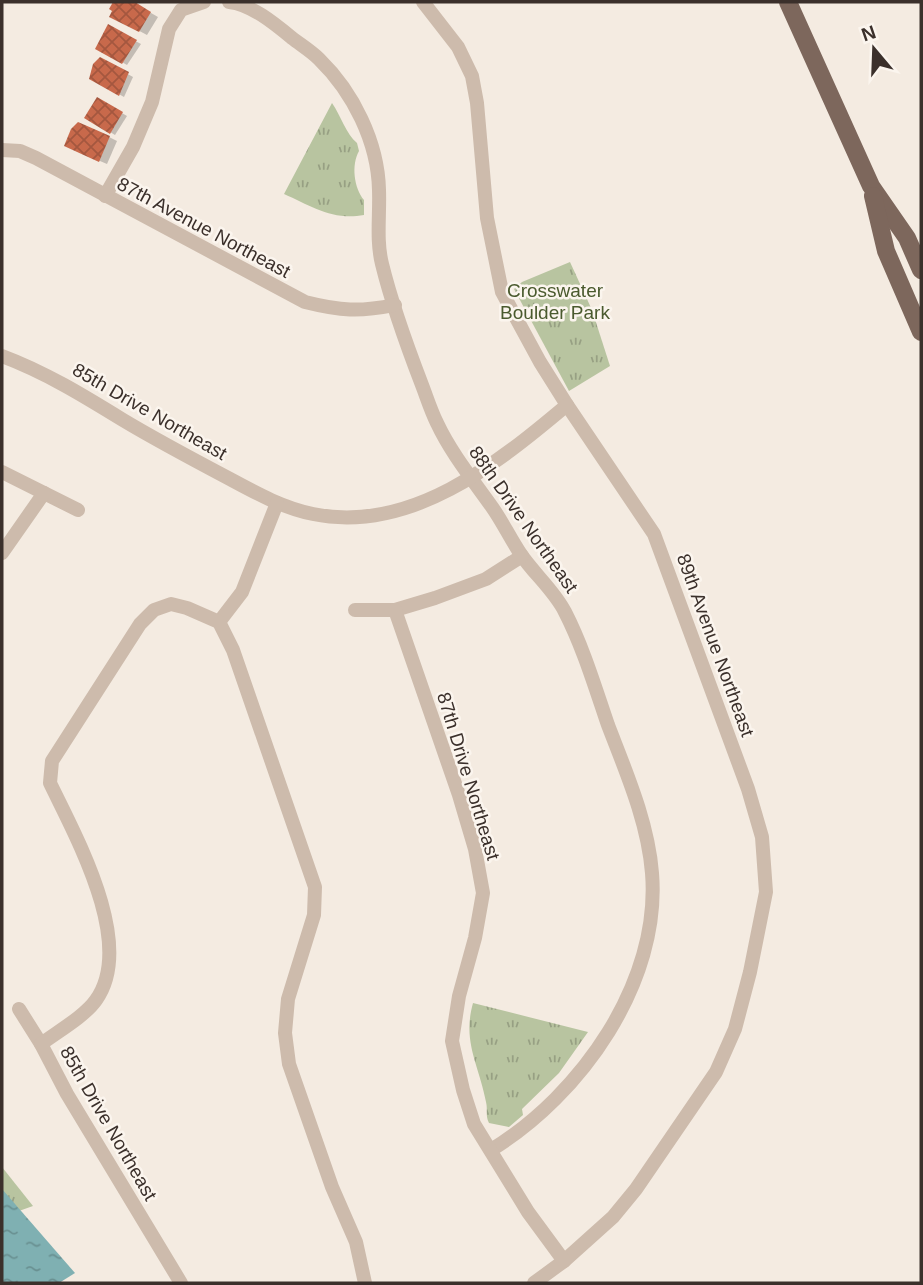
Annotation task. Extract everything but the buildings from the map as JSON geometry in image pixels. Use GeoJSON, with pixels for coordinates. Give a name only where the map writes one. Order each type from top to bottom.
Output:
{"type":"FeatureCollection","features":[{"type":"Feature","properties":{"kind":"main road"},"geometry":{"type":"LineString","coordinates":[[788,2],[871,186],[907,238],[921,270]]}},
{"type":"Feature","properties":{"kind":"main road"},"geometry":{"type":"LineString","coordinates":[[871,186],[886,251],[921,332]]}},
{"type":"Feature","properties":{"kind":"street"},"geometry":{"type":"LineString","coordinates":[[105,196],[134,146],[152,102],[169,29],[181,10],[204,2]]}},
{"type":"Feature","properties":{"kind":"street","name":"88th Drive Northeast"},"geometry":{"type":"LineString","coordinates":[[229,2],[254,11],[319,59],[358,112],[370,141],[379,187],[381,262],[407,344],[438,425],[522,555],[564,610],[632,788],[645,834],[652,873],[651,903],[638,967],[622,1012],[594,1056],[536,1119],[491,1150]]}},
{"type":"Feature","properties":{"kind":"street","name":"89th Avenue Northeast"},"geometry":{"type":"LineString","coordinates":[[423,2],[458,47],[472,76],[477,103],[487,218],[502,292],[566,405],[654,534],[748,789],[762,837],[766,892],[735,1029],[716,1072],[636,1189],[613,1217],[564,1261],[534,1283]]}},
{"type":"Feature","properties":{"kind":"street","name":"87th Avenue Northeast"},"geometry":{"type":"LineString","coordinates":[[2,150],[20,151],[28,155],[305,302],[338,310],[367,311],[395,305]]}},
{"type":"Feature","properties":{"kind":"street","name":"85th Drive Northeast"},"geometry":{"type":"LineString","coordinates":[[2,356],[63,383],[182,454],[277,503],[313,514],[357,517],[400,510],[439,495],[516,448],[566,405]]}},
{"type":"Feature","properties":{"kind":"street"},"geometry":{"type":"LineString","coordinates":[[2,472],[78,510]]}},
{"type":"Feature","properties":{"kind":"street"},"geometry":{"type":"LineString","coordinates":[[2,553],[44,493]]}},
{"type":"Feature","properties":{"kind":"street"},"geometry":{"type":"LineString","coordinates":[[277,503],[242,593],[219,622],[233,650],[315,887],[314,915],[288,999],[285,1033],[289,1064],[332,1187],[356,1242],[365,1283]]}},
{"type":"Feature","properties":{"kind":"street"},"geometry":{"type":"LineString","coordinates":[[355,610],[395,610],[470,587],[506,568],[522,555]]}},
{"type":"Feature","properties":{"kind":"street","name":"85th Drive Northeast"},"geometry":{"type":"LineString","coordinates":[[181,1283],[41,1044],[95,1002],[105,982],[111,947],[103,906],[50,783],[52,761],[140,624],[154,610],[172,604],[219,622]]}},
{"type":"Feature","properties":{"kind":"street","name":"87th Drive Northeast"},"geometry":{"type":"LineString","coordinates":[[395,610],[459,795],[475,849],[483,893],[475,939],[458,996],[452,1041],[463,1090],[474,1124],[528,1212],[564,1261]]}},
{"type":"Feature","properties":{"kind":"street"},"geometry":{"type":"LineString","coordinates":[[19,1009],[41,1044]]}},
{"type":"Feature","properties":{"kind":"green space"},"geometry":{"type":"Polygon","coordinates":[[[332,103],[357,143],[359,151],[355,176],[364,200],[364,215],[332,214],[284,194],[332,103]]]}},
{"type":"Feature","properties":{"kind":"green space","name":"Crosswater Boulder Park"},"geometry":{"type":"Polygon","coordinates":[[[570,262],[592,310],[610,366],[569,391],[514,289],[522,282],[570,262]]]}},
{"type":"Feature","properties":{"kind":"green space"},"geometry":{"type":"Polygon","coordinates":[[[473,1003],[588,1032],[559,1073],[522,1109],[523,1115],[509,1127],[489,1123],[488,1120],[470,1042],[473,1003]]]}},
{"type":"Feature","properties":{"kind":"green space"},"geometry":{"type":"Polygon","coordinates":[[[2,1167],[33,1206],[2,1217],[2,1167]]]}},
{"type":"Feature","properties":{"kind":"water"},"geometry":{"type":"Polygon","coordinates":[[[2,1189],[75,1273],[59,1283],[2,1283],[2,1189]]]}}]}
